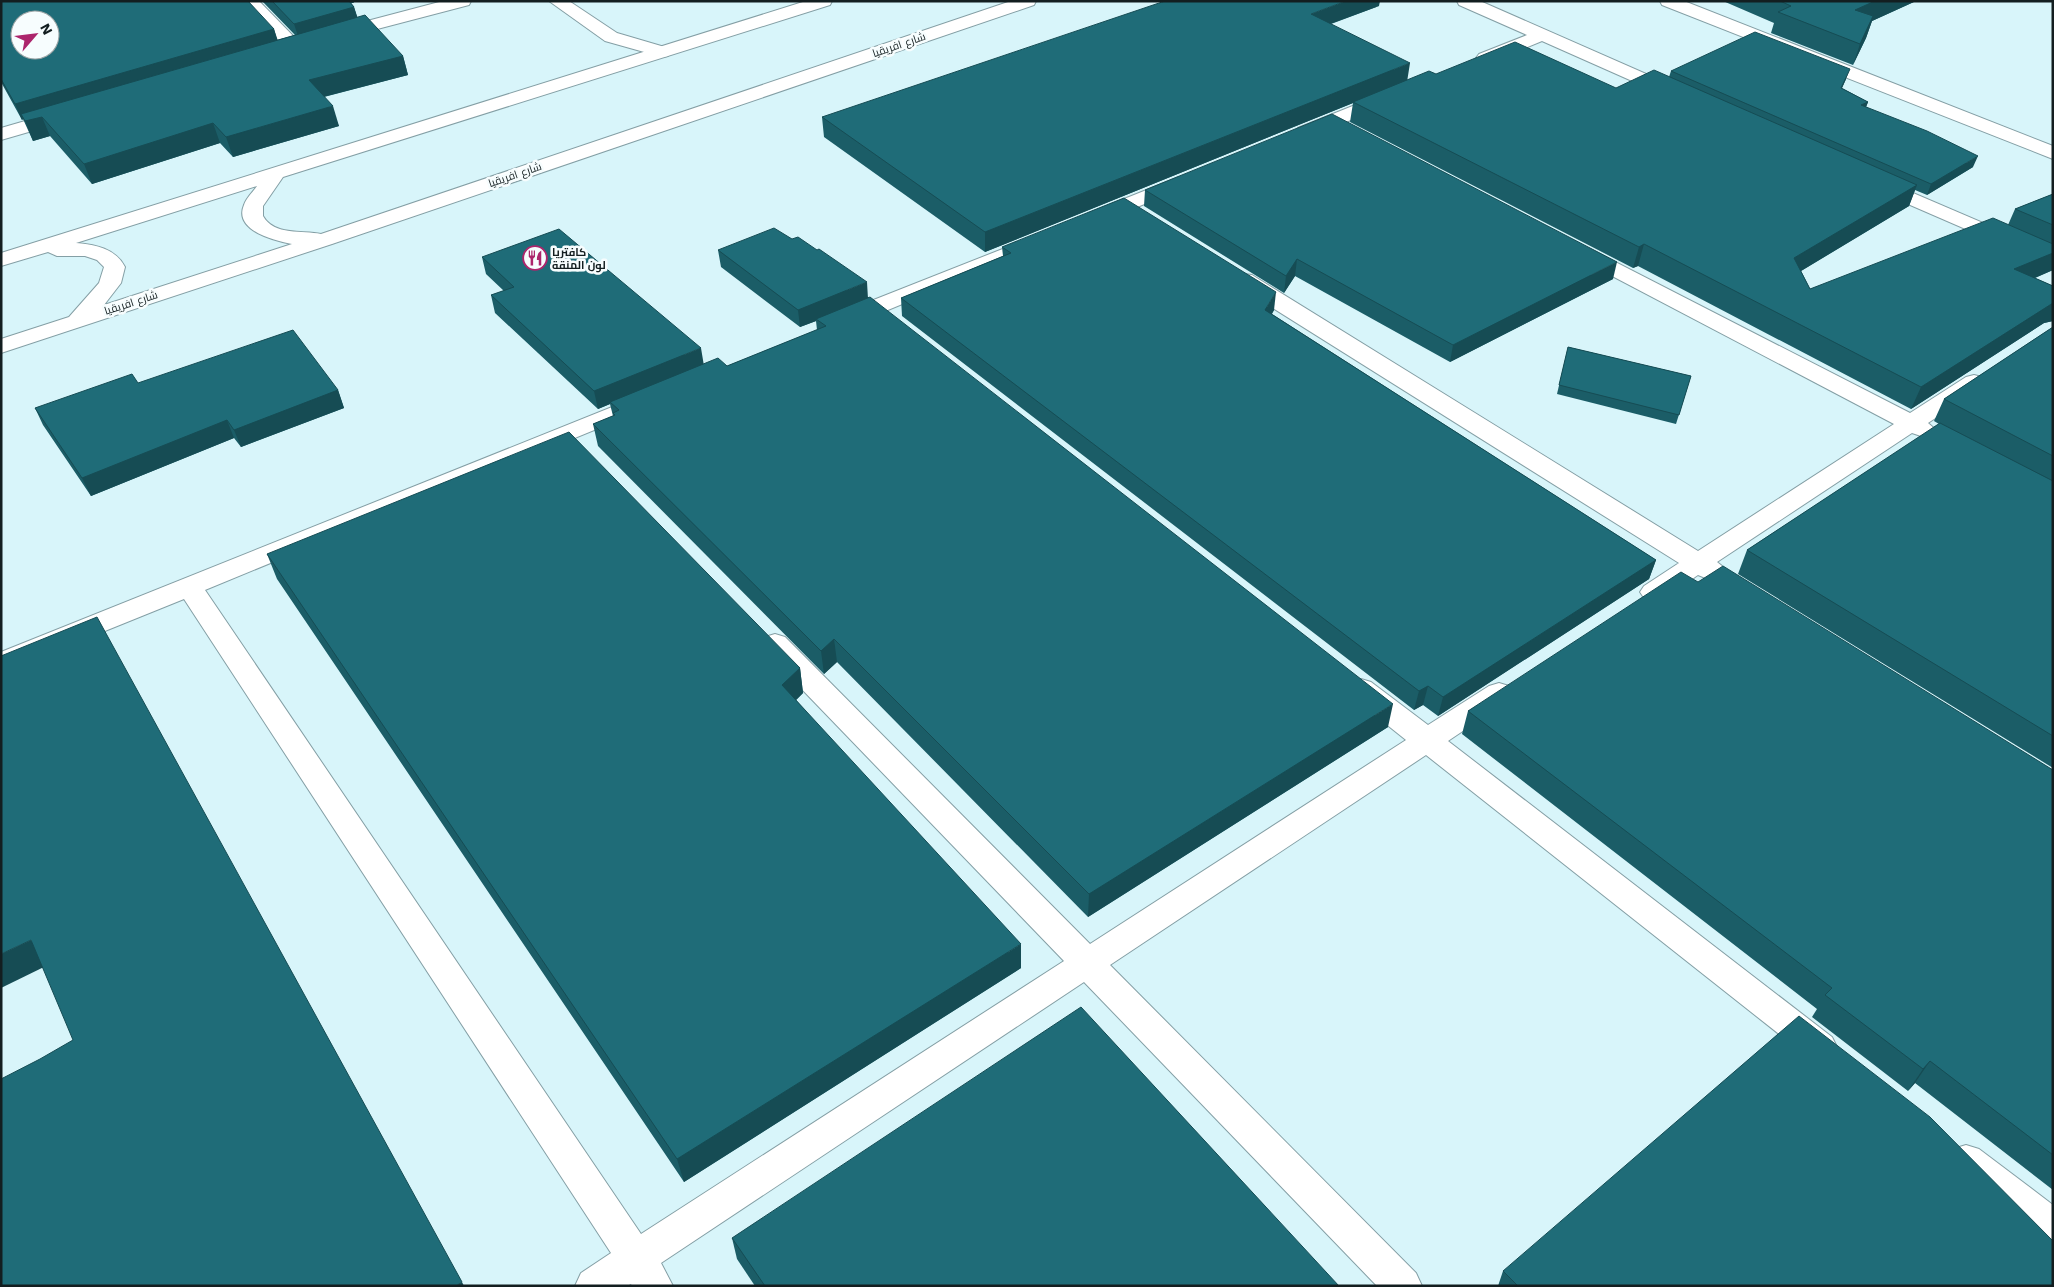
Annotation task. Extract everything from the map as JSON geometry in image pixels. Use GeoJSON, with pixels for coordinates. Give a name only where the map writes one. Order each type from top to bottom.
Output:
{"type":"FeatureCollection","features":[{"type":"Feature","properties":{"kind":"street"},"geometry":{"type":"LineString","coordinates":[[249,1],[294,47]]}},
{"type":"Feature","properties":{"kind":"street"},"geometry":{"type":"LineString","coordinates":[[275,52],[463,1]]}},
{"type":"Feature","properties":{"kind":"street"},"geometry":{"type":"LineString","coordinates":[[557,1],[612,38],[662,52]]}},
{"type":"Feature","properties":{"kind":"street"},"geometry":{"type":"LineString","coordinates":[[10,257],[824,1]]}},
{"type":"Feature","properties":{"kind":"street","name":"شارع افريقيا"},"geometry":{"type":"LineString","coordinates":[[1,346],[325,240],[1028,1]]}},
{"type":"Feature","properties":{"kind":"street"},"geometry":{"type":"LineString","coordinates":[[1465,1],[1688,100]]}},
{"type":"Feature","properties":{"kind":"street"},"geometry":{"type":"LineString","coordinates":[[1668,1],[2053,153]]}},
{"type":"Feature","properties":{"kind":"street"},"geometry":{"type":"LineString","coordinates":[[1468,65],[1542,35]]}},
{"type":"Feature","properties":{"kind":"street"},"geometry":{"type":"LineString","coordinates":[[1286,139],[1404,91]]}},
{"type":"Feature","properties":{"kind":"street"},"geometry":{"type":"LineString","coordinates":[[1,134],[77,112]]}},
{"type":"Feature","properties":{"kind":"street"},"geometry":{"type":"LineString","coordinates":[[1331,121],[1358,135]]}},
{"type":"Feature","properties":{"kind":"street"},"geometry":{"type":"LineString","coordinates":[[276,174],[253,206],[252,211],[257,223],[272,234],[325,240]]}},
{"type":"Feature","properties":{"kind":"street"},"geometry":{"type":"LineString","coordinates":[[829,326],[1196,176]]}},
{"type":"Feature","properties":{"kind":"street"},"geometry":{"type":"LineString","coordinates":[[1861,176],[2053,261]]}},
{"type":"Feature","properties":{"kind":"street"},"geometry":{"type":"LineString","coordinates":[[1124,205],[1150,221]]}},
{"type":"Feature","properties":{"kind":"street"},"geometry":{"type":"LineString","coordinates":[[1568,245],[1944,441]]}},
{"type":"Feature","properties":{"kind":"street"},"geometry":{"type":"LineString","coordinates":[[10,257],[73,249],[100,253],[108,257],[114,268],[113,277],[106,289],[75,322]]}},
{"type":"Feature","properties":{"kind":"street"},"geometry":{"type":"LineString","coordinates":[[1226,268],[1732,584]]}},
{"type":"Feature","properties":{"kind":"street"},"geometry":{"type":"LineString","coordinates":[[874,307],[898,326]]}},
{"type":"Feature","properties":{"kind":"street"},"geometry":{"type":"LineString","coordinates":[[1633,606],[1998,366]]}},
{"type":"Feature","properties":{"kind":"street"},"geometry":{"type":"LineString","coordinates":[[1,663],[189,586],[578,443],[667,392]]}},
{"type":"Feature","properties":{"kind":"street"},"geometry":{"type":"LineString","coordinates":[[189,586],[654,1286]]}},
{"type":"Feature","properties":{"kind":"street"},"geometry":{"type":"LineString","coordinates":[[755,623],[1403,1286]]}},
{"type":"Feature","properties":{"kind":"street"},"geometry":{"type":"LineString","coordinates":[[1341,673],[1841,1064]]}},
{"type":"Feature","properties":{"kind":"street"},"geometry":{"type":"LineString","coordinates":[[594,1286],[1526,676]]}},
{"type":"Feature","properties":{"kind":"street"},"geometry":{"type":"LineString","coordinates":[[1943,1143],[2053,1228]]}},
{"type":"Feature","properties":{"kind":"building"},"geometry":{"type":"Polygon","coordinates":[[[1,1],[248,1],[274,29],[15,104],[1,79],[1,1]]]}},
{"type":"Feature","properties":{"kind":"building"},"geometry":{"type":"Polygon","coordinates":[[[272,1],[349,1],[354,7],[294,24],[272,1]]]}},
{"type":"Feature","properties":{"kind":"building"},"geometry":{"type":"Polygon","coordinates":[[[1165,1],[1346,1],[1311,14],[1410,63],[985,232],[822,117],[1165,1]]]}},
{"type":"Feature","properties":{"kind":"building"},"geometry":{"type":"Polygon","coordinates":[[[1780,1],[1875,1],[1855,10],[1873,16],[1860,44],[1778,12],[1791,6],[1780,1]]]}},
{"type":"Feature","properties":{"kind":"building"},"geometry":{"type":"Polygon","coordinates":[[[365,15],[403,56],[309,80],[333,106],[226,137],[213,123],[84,164],[42,117],[25,121],[21,114],[365,15]]]}},
{"type":"Feature","properties":{"kind":"building"},"geometry":{"type":"Polygon","coordinates":[[[1755,32],[1850,69],[1841,88],[1868,102],[1861,105],[1927,131],[1978,156],[1931,184],[1671,71],[1755,32]]]}},
{"type":"Feature","properties":{"kind":"building"},"geometry":{"type":"Polygon","coordinates":[[[1515,42],[1616,88],[1654,70],[1917,185],[1794,258],[1810,289],[1993,218],[2053,244],[2053,253],[2014,269],[2053,286],[2053,303],[1921,387],[1644,244],[1639,247],[1353,102],[1429,71],[1436,74],[1515,42]]]}},
{"type":"Feature","properties":{"kind":"building"},"geometry":{"type":"Polygon","coordinates":[[[1332,114],[1617,262],[1453,345],[1297,259],[1286,276],[1145,190],[1332,114]]]}},
{"type":"Feature","properties":{"kind":"building"},"geometry":{"type":"Polygon","coordinates":[[[2053,194],[2053,225],[2015,209],[2053,194]]]}},
{"type":"Feature","properties":{"kind":"building"},"geometry":{"type":"Polygon","coordinates":[[[1124,198],[1276,292],[1265,310],[1656,560],[1443,697],[1428,686],[1419,691],[901,298],[1011,253],[1002,247],[1124,198]]]}},
{"type":"Feature","properties":{"kind":"building"},"geometry":{"type":"Polygon","coordinates":[[[774,228],[792,239],[798,237],[817,250],[819,249],[867,282],[798,310],[718,250],[774,228]]]}},
{"type":"Feature","properties":{"kind":"building"},"geometry":{"type":"Polygon","coordinates":[[[559,229],[701,348],[594,391],[491,295],[514,287],[482,257],[559,229]]]}},
{"type":"Feature","properties":{"kind":"building"},"geometry":{"type":"Polygon","coordinates":[[[870,297],[1393,704],[1089,894],[834,639],[821,651],[593,424],[615,415],[613,413],[619,410],[610,402],[718,358],[727,366],[826,326],[816,319],[870,297]]]}},
{"type":"Feature","properties":{"kind":"building"},"geometry":{"type":"Polygon","coordinates":[[[2053,327],[2053,456],[1944,399],[2053,327]]]}},
{"type":"Feature","properties":{"kind":"building"},"geometry":{"type":"Polygon","coordinates":[[[293,330],[338,390],[234,430],[227,420],[82,478],[35,408],[132,374],[138,383],[293,330]]]}},
{"type":"Feature","properties":{"kind":"building"},"geometry":{"type":"Polygon","coordinates":[[[1568,347],[1691,376],[1679,415],[1559,385],[1568,347]]]}},
{"type":"Feature","properties":{"kind":"building"},"geometry":{"type":"Polygon","coordinates":[[[1940,423],[2053,481],[2053,736],[1747,550],[1940,423]]]}},
{"type":"Feature","properties":{"kind":"building"},"geometry":{"type":"Polygon","coordinates":[[[569,432],[800,668],[782,685],[1021,944],[677,1159],[267,554],[569,432]]]}},
{"type":"Feature","properties":{"kind":"building"},"geometry":{"type":"Polygon","coordinates":[[[1723,566],[2053,770],[2053,1155],[1930,1061],[1923,1069],[1825,995],[1832,988],[1468,711],[1681,572],[1698,582],[1723,566]]]}},
{"type":"Feature","properties":{"kind":"building"},"geometry":{"type":"Polygon","coordinates":[[[97,617],[462,1282],[456,1286],[1,1286],[1,1079],[73,1040],[31,940],[1,954],[1,656],[97,617]]]}},
{"type":"Feature","properties":{"kind":"building"},"geometry":{"type":"Polygon","coordinates":[[[1081,1007],[1339,1286],[765,1286],[732,1238],[1081,1007]]]}},
{"type":"Feature","properties":{"kind":"building"},"geometry":{"type":"Polygon","coordinates":[[[1799,1016],[1930,1117],[2053,1241],[2053,1286],[1518,1286],[1503,1271],[1799,1016]]]}},
{"type":"Feature","properties":{"kind":"place","name":"كافتريا لون المنقة"},"geometry":{"type":"Point","coordinates":[535,258]}}]}
